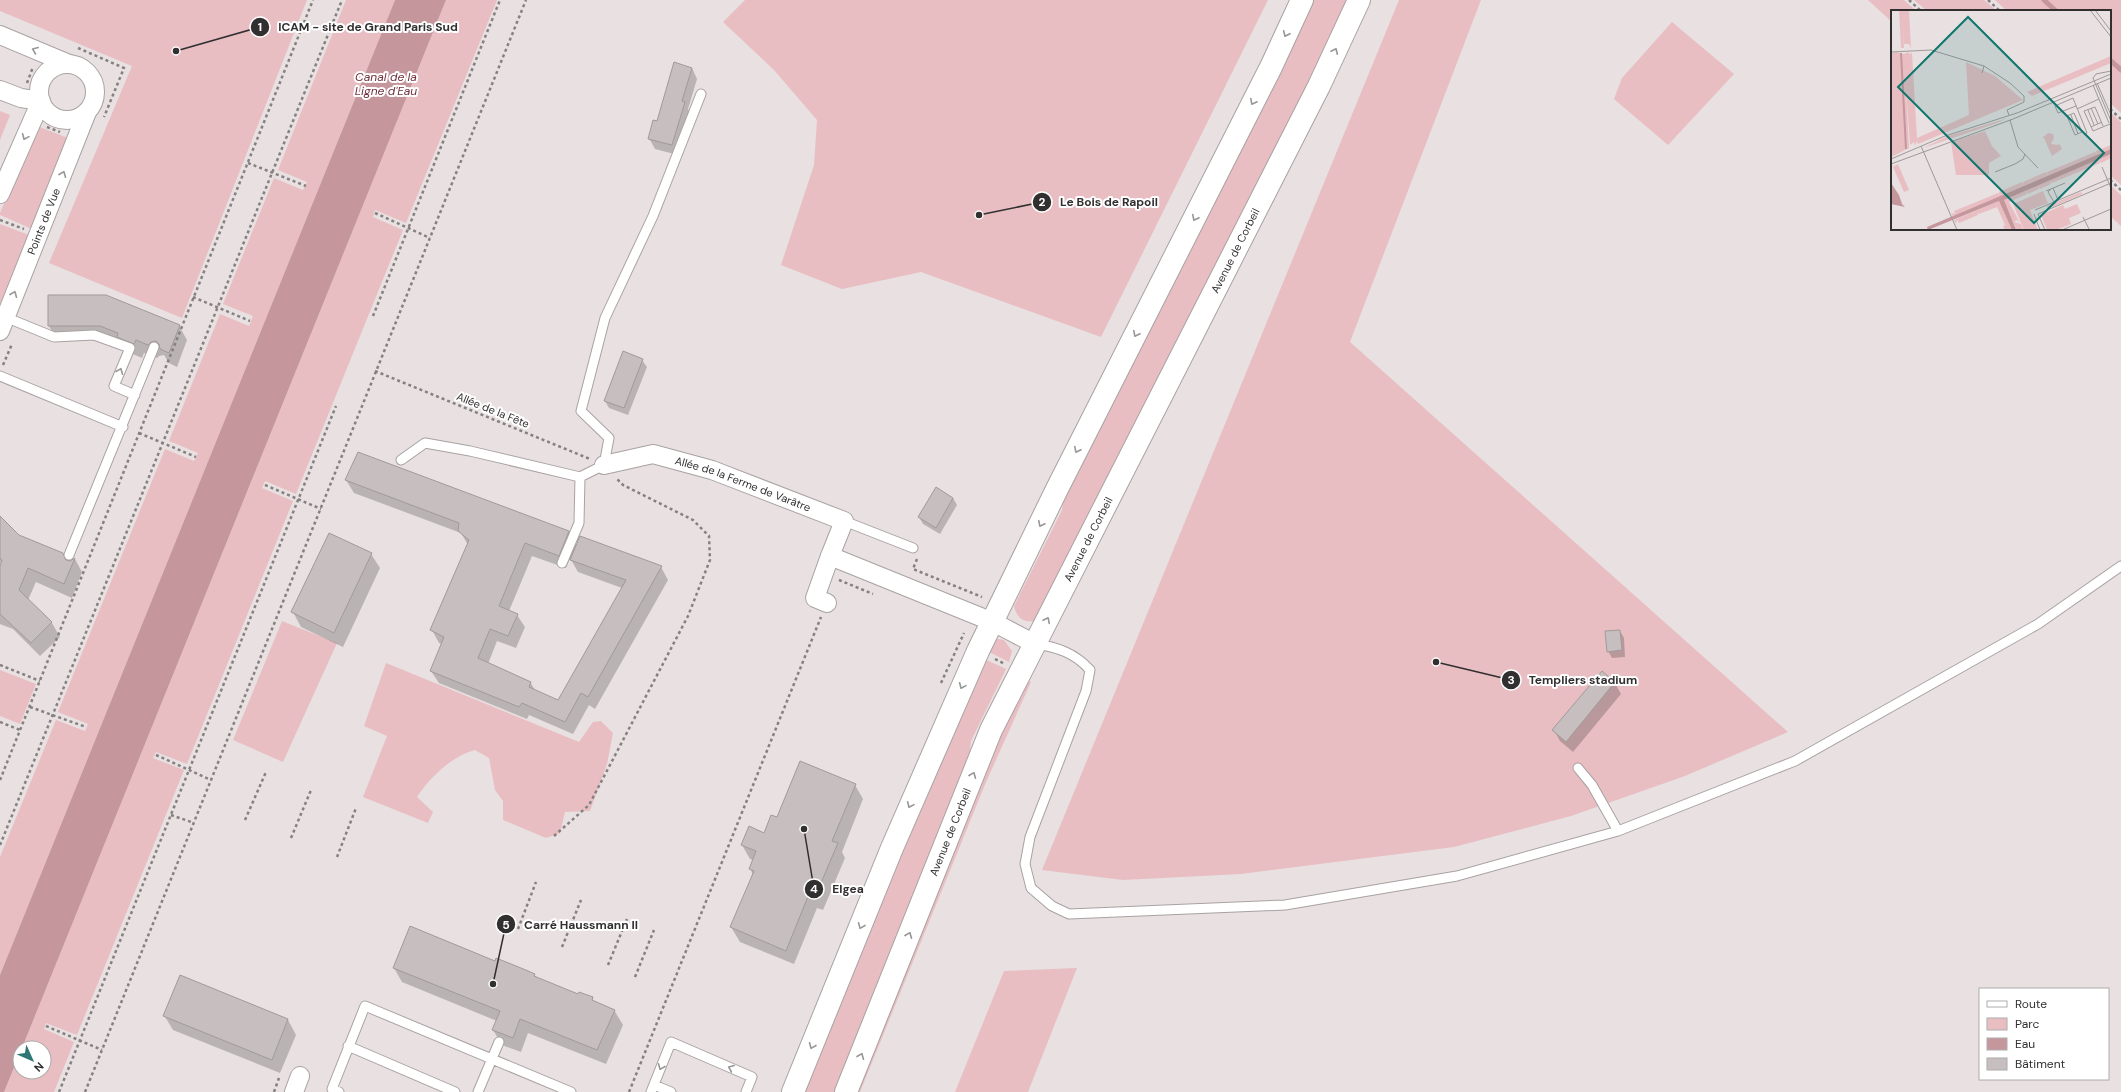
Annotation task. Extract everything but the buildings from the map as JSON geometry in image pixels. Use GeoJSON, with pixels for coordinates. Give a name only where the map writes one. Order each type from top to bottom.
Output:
{"type":"FeatureCollection","features":[{"type":"Feature","properties":{"kind":"main road"},"geometry":{"type":"LineString","coordinates":[[793,1092],[892,848],[978,651],[1061,482],[1271,67],[1302,0]]}},
{"type":"Feature","properties":{"kind":"main road","name":"Avenue de Corbeil"},"geometry":{"type":"LineString","coordinates":[[846,1092],[991,730],[1318,86],[1359,0]]}},
{"type":"Feature","properties":{"kind":"street"},"geometry":{"type":"LineString","coordinates":[[0,35],[84,69],[93,82],[94,98],[87,112],[80,116],[65,120],[50,114],[41,101],[21,98],[0,90]]}},
{"type":"Feature","properties":{"kind":"street"},"geometry":{"type":"LineString","coordinates":[[0,194],[41,101],[40,86],[47,72],[54,67],[69,64]]}},
{"type":"Feature","properties":{"kind":"street","name":"Points de Vue"},"geometry":{"type":"LineString","coordinates":[[3,324],[87,112]]}},
{"type":"Feature","properties":{"kind":"street","name":"Allée de la Ferme de Varâtre"},"geometry":{"type":"LineString","coordinates":[[604,465],[653,454],[712,470],[844,521]]}},
{"type":"Feature","properties":{"kind":"street"},"geometry":{"type":"LineString","coordinates":[[827,603],[815,598],[837,559],[844,521]]}},
{"type":"Feature","properties":{"kind":"street"},"geometry":{"type":"LineString","coordinates":[[837,559],[993,622],[1035,644]]}},
{"type":"Feature","properties":{"kind":"lane"},"geometry":{"type":"LineString","coordinates":[[401,460],[425,443],[470,451],[580,477],[604,465],[609,438],[581,412],[605,318],[653,216],[701,94]]}},
{"type":"Feature","properties":{"kind":"lane"},"geometry":{"type":"LineString","coordinates":[[3,324],[54,337],[94,335],[130,348],[114,386],[135,395]]}},
{"type":"Feature","properties":{"kind":"lane"},"geometry":{"type":"LineString","coordinates":[[69,555],[123,427],[154,347]]}},
{"type":"Feature","properties":{"kind":"lane"},"geometry":{"type":"LineString","coordinates":[[0,376],[123,427]]}},
{"type":"Feature","properties":{"kind":"lane"},"geometry":{"type":"LineString","coordinates":[[562,563],[579,523],[580,477]]}},
{"type":"Feature","properties":{"kind":"lane"},"geometry":{"type":"LineString","coordinates":[[844,521],[913,548]]}},
{"type":"Feature","properties":{"kind":"lane"},"geometry":{"type":"LineString","coordinates":[[1035,644],[1058,648],[1082,661],[1090,670],[1086,691],[1030,837],[1024,864],[1031,888],[1052,906],[1069,914],[1286,905],[1457,876],[1618,831],[1795,761],[2038,624],[2121,566]]}},
{"type":"Feature","properties":{"kind":"lane"},"geometry":{"type":"LineString","coordinates":[[1578,768],[1592,785],[1618,831]]}},
{"type":"Feature","properties":{"kind":"lane"},"geometry":{"type":"LineString","coordinates":[[339,1092],[332,1089],[365,1006],[570,1092]]}},
{"type":"Feature","properties":{"kind":"lane"},"geometry":{"type":"LineString","coordinates":[[478,1092],[498,1042]]}},
{"type":"Feature","properties":{"kind":"lane"},"geometry":{"type":"LineString","coordinates":[[671,1092],[652,1088],[671,1042],[752,1077],[746,1092]]}},
{"type":"Feature","properties":{"kind":"lane"},"geometry":{"type":"LineString","coordinates":[[348,1046],[455,1092]]}},
{"type":"Feature","properties":{"kind":"path"},"geometry":{"type":"LineString","coordinates":[[0,780],[138,433],[314,0]]}},
{"type":"Feature","properties":{"kind":"path"},"geometry":{"type":"LineString","coordinates":[[0,845],[342,0]]}},
{"type":"Feature","properties":{"kind":"path"},"geometry":{"type":"LineString","coordinates":[[373,316],[500,0]]}},
{"type":"Feature","properties":{"kind":"path"},"geometry":{"type":"LineString","coordinates":[[85,1092],[526,0]]}},
{"type":"Feature","properties":{"kind":"path"},"geometry":{"type":"LineString","coordinates":[[1909,0],[1920,10]]}},
{"type":"Feature","properties":{"kind":"path"},"geometry":{"type":"LineString","coordinates":[[1988,0],[1999,10]]}},
{"type":"Feature","properties":{"kind":"path"},"geometry":{"type":"LineString","coordinates":[[2111,110],[2121,119]]}},
{"type":"Feature","properties":{"kind":"path"},"geometry":{"type":"LineString","coordinates":[[248,163],[306,186]]}},
{"type":"Feature","properties":{"kind":"path"},"geometry":{"type":"LineString","coordinates":[[2111,181],[2121,190]]}},
{"type":"Feature","properties":{"kind":"path"},"geometry":{"type":"LineString","coordinates":[[375,213],[430,238]]}},
{"type":"Feature","properties":{"kind":"path"},"geometry":{"type":"LineString","coordinates":[[193,297],[250,321]]}},
{"type":"Feature","properties":{"kind":"path","name":"Allée de la Fête"},"geometry":{"type":"LineString","coordinates":[[375,371],[604,465]]}},
{"type":"Feature","properties":{"kind":"path"},"geometry":{"type":"LineString","coordinates":[[59,1092],[336,406]]}},
{"type":"Feature","properties":{"kind":"path"},"geometry":{"type":"LineString","coordinates":[[138,433],[196,457]]}},
{"type":"Feature","properties":{"kind":"path"},"geometry":{"type":"LineString","coordinates":[[554,836],[589,805],[688,616],[710,560],[709,536],[693,520],[622,485],[604,465]]}},
{"type":"Feature","properties":{"kind":"path"},"geometry":{"type":"LineString","coordinates":[[265,485],[321,509]]}},
{"type":"Feature","properties":{"kind":"path"},"geometry":{"type":"LineString","coordinates":[[913,548],[921,551],[913,569],[982,597]]}},
{"type":"Feature","properties":{"kind":"path"},"geometry":{"type":"LineString","coordinates":[[629,1092],[827,603],[837,559]]}},
{"type":"Feature","properties":{"kind":"path"},"geometry":{"type":"LineString","coordinates":[[978,651],[1021,671]]}},
{"type":"Feature","properties":{"kind":"path"},"geometry":{"type":"LineString","coordinates":[[0,665],[40,681]]}},
{"type":"Feature","properties":{"kind":"path"},"geometry":{"type":"LineString","coordinates":[[30,706],[86,727]]}},
{"type":"Feature","properties":{"kind":"path"},"geometry":{"type":"LineString","coordinates":[[0,722],[20,730]]}},
{"type":"Feature","properties":{"kind":"path"},"geometry":{"type":"LineString","coordinates":[[156,755],[211,780]]}},
{"type":"Feature","properties":{"kind":"path"},"geometry":{"type":"LineString","coordinates":[[245,820],[266,772]]}},
{"type":"Feature","properties":{"kind":"path"},"geometry":{"type":"LineString","coordinates":[[291,838],[311,790]]}},
{"type":"Feature","properties":{"kind":"path"},"geometry":{"type":"LineString","coordinates":[[337,857],[356,808]]}},
{"type":"Feature","properties":{"kind":"path"},"geometry":{"type":"LineString","coordinates":[[171,814],[194,823]]}},
{"type":"Feature","properties":{"kind":"path"},"geometry":{"type":"LineString","coordinates":[[518,929],[536,882]]}},
{"type":"Feature","properties":{"kind":"path"},"geometry":{"type":"LineString","coordinates":[[562,947],[581,900]]}},
{"type":"Feature","properties":{"kind":"path"},"geometry":{"type":"LineString","coordinates":[[608,965],[627,918]]}},
{"type":"Feature","properties":{"kind":"path"},"geometry":{"type":"LineString","coordinates":[[635,977],[654,930]]}},
{"type":"Feature","properties":{"kind":"path"},"geometry":{"type":"LineString","coordinates":[[46,1026],[102,1050]]}},
{"type":"Feature","properties":{"kind":"green space"},"geometry":{"type":"Polygon","coordinates":[[[0,0],[307,0],[182,318],[49,263],[132,66],[0,11],[0,0]]]}},
{"type":"Feature","properties":{"kind":"green space"},"geometry":{"type":"Polygon","coordinates":[[[346,0],[395,0],[0,975],[0,857],[56,720],[85,731],[88,724],[58,712],[165,449],[194,461],[198,453],[169,441],[220,314],[249,326],[253,316],[223,304],[274,178],[303,190],[307,182],[278,170],[346,0]]]}},
{"type":"Feature","properties":{"kind":"green space"},"geometry":{"type":"Polygon","coordinates":[[[446,0],[497,0],[406,223],[375,210],[373,217],[403,230],[296,494],[265,481],[262,488],[293,501],[187,764],[156,752],[153,758],[184,770],[77,1035],[46,1023],[44,1029],[74,1042],[54,1092],[4,1092],[12,1072],[12,1080],[52,1080],[52,1040],[25,1040],[446,0]]]}},
{"type":"Feature","properties":{"kind":"green space"},"geometry":{"type":"Polygon","coordinates":[[[745,0],[1268,0],[1101,337],[921,272],[842,289],[781,265],[814,165],[817,120],[774,70],[723,22],[745,0]]]}},
{"type":"Feature","properties":{"kind":"green space"},"geometry":{"type":"Polygon","coordinates":[[[1313,0],[1351,0],[1038,620],[1025,621],[1019,617],[1014,606],[1062,510],[1065,492],[1313,0]]]}},
{"type":"Feature","properties":{"kind":"green space"},"geometry":{"type":"Polygon","coordinates":[[[1399,0],[1481,0],[1350,342],[1788,732],[1685,776],[1571,816],[1454,847],[1241,874],[1123,880],[1042,870],[1399,0]]]}},
{"type":"Feature","properties":{"kind":"green space"},"geometry":{"type":"Polygon","coordinates":[[[1868,0],[1904,0],[1915,10],[1891,10],[1891,21],[1868,0]]]}},
{"type":"Feature","properties":{"kind":"green space"},"geometry":{"type":"Polygon","coordinates":[[[1914,0],[1984,0],[1996,10],[1926,10],[1914,0]]]}},
{"type":"Feature","properties":{"kind":"green space"},"geometry":{"type":"Polygon","coordinates":[[[1995,0],[2121,0],[2121,113],[2111,104],[2111,10],[2006,10],[1995,0]]]}},
{"type":"Feature","properties":{"kind":"green space"},"geometry":{"type":"Polygon","coordinates":[[[1672,22],[1734,74],[1668,145],[1614,99],[1622,78],[1672,22]]]}},
{"type":"Feature","properties":{"kind":"green space"},"geometry":{"type":"Polygon","coordinates":[[[0,111],[10,115],[0,140],[0,111]]]}},
{"type":"Feature","properties":{"kind":"green space"},"geometry":{"type":"Polygon","coordinates":[[[2111,113],[2121,122],[2121,185],[2111,176],[2111,113]]]}},
{"type":"Feature","properties":{"kind":"green space"},"geometry":{"type":"Polygon","coordinates":[[[37,126],[68,138],[32,229],[0,215],[0,213],[37,126]]]}},
{"type":"Feature","properties":{"kind":"green space"},"geometry":{"type":"Polygon","coordinates":[[[2111,186],[2121,195],[2121,226],[2111,217],[2111,186]]]}},
{"type":"Feature","properties":{"kind":"green space"},"geometry":{"type":"Polygon","coordinates":[[[0,224],[29,235],[0,306],[0,224]]]}},
{"type":"Feature","properties":{"kind":"green space"},"geometry":{"type":"Polygon","coordinates":[[[282,621],[337,643],[283,762],[233,740],[282,621]]]}},
{"type":"Feature","properties":{"kind":"green space"},"geometry":{"type":"Polygon","coordinates":[[[993,640],[1004,640],[1012,651],[1009,662],[985,650],[993,640]]]}},
{"type":"Feature","properties":{"kind":"green space"},"geometry":{"type":"Polygon","coordinates":[[[980,657],[1006,669],[971,741],[968,769],[837,1092],[799,1092],[980,657]]]}},
{"type":"Feature","properties":{"kind":"green space"},"geometry":{"type":"Polygon","coordinates":[[[386,663],[579,742],[593,722],[601,721],[613,733],[607,764],[590,811],[565,812],[560,833],[546,838],[503,820],[503,801],[495,790],[489,758],[475,750],[450,762],[442,768],[422,789],[417,797],[433,812],[428,823],[363,797],[387,736],[364,726],[386,663]]]}},
{"type":"Feature","properties":{"kind":"green space"},"geometry":{"type":"Polygon","coordinates":[[[0,670],[36,684],[20,724],[0,716],[0,670]]]}},
{"type":"Feature","properties":{"kind":"green space"},"geometry":{"type":"Polygon","coordinates":[[[1026,680],[1031,682],[986,782],[860,1092],[854,1092],[982,776],[1026,680]]]}},
{"type":"Feature","properties":{"kind":"green space"},"geometry":{"type":"Polygon","coordinates":[[[1077,968],[1028,1092],[955,1092],[1004,971],[1077,968]]]}},
{"type":"Feature","properties":{"kind":"water","name":"Canal de la Ligne d'Eau"},"geometry":{"type":"Polygon","coordinates":[[[395,0],[446,0],[25,1040],[12,1040],[12,1072],[4,1092],[0,1092],[0,975],[395,0]]]}},
{"type":"Feature","properties":{"kind":"waterway"},"geometry":{"type":"LineString","coordinates":[[2044,0],[2055,10]]}},
{"type":"Feature","properties":{"kind":"waterway"},"geometry":{"type":"LineString","coordinates":[[2111,61],[2121,70]]}},
{"type":"Feature","properties":{"kind":"place","name":"ICAM - site de Grand Paris Sud"},"geometry":{"type":"Point","coordinates":[176,51]}},
{"type":"Feature","properties":{"kind":"place","name":"Le Bois de Rapoil"},"geometry":{"type":"Point","coordinates":[979,215]}},
{"type":"Feature","properties":{"kind":"place","name":"Templiers stadium"},"geometry":{"type":"Point","coordinates":[1436,662]}},
{"type":"Feature","properties":{"kind":"place","name":"Elgea"},"geometry":{"type":"Point","coordinates":[804,829]}},
{"type":"Feature","properties":{"kind":"place","name":"Carré Haussmann II"},"geometry":{"type":"Point","coordinates":[493,984]}}]}
